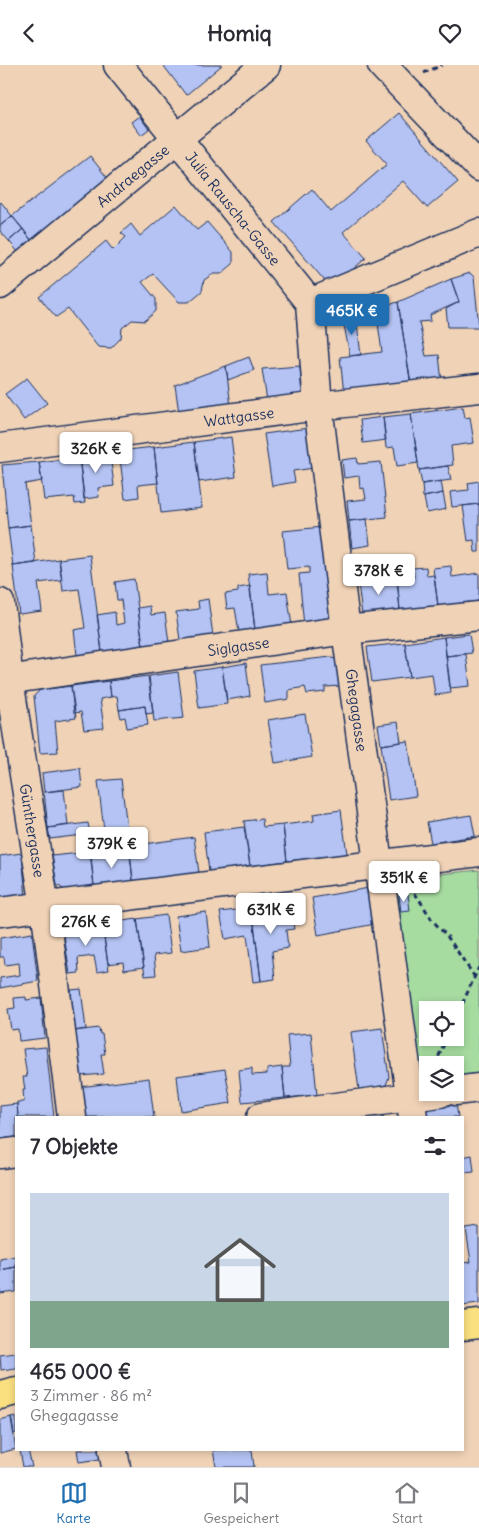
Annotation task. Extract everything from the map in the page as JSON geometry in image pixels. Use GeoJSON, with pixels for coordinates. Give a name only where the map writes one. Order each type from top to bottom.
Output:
{"type":"FeatureCollection","features":[{"type":"Feature","properties":{"kind":"main road"},"geometry":{"type":"LineString","coordinates":[[464,1326],[479,1324]]}},
{"type":"Feature","properties":{"kind":"main road"},"geometry":{"type":"LineString","coordinates":[[0,1395],[15,1391]]}},
{"type":"Feature","properties":{"kind":"street","name":"Julia Rauscha-Gasse"},"geometry":{"type":"LineString","coordinates":[[118,65],[310,303]]}},
{"type":"Feature","properties":{"kind":"street","name":"Andraegasse"},"geometry":{"type":"LineString","coordinates":[[0,285],[266,65]]}},
{"type":"Feature","properties":{"kind":"street"},"geometry":{"type":"LineString","coordinates":[[382,65],[479,167]]}},
{"type":"Feature","properties":{"kind":"street"},"geometry":{"type":"LineString","coordinates":[[310,303],[479,233]]}},
{"type":"Feature","properties":{"kind":"street","name":"Ghegagasse"},"geometry":{"type":"LineString","coordinates":[[310,303],[318,406],[346,630],[411,1107]]}},
{"type":"Feature","properties":{"kind":"street","name":"Wattgasse"},"geometry":{"type":"LineString","coordinates":[[0,449],[318,406],[479,388]]}},
{"type":"Feature","properties":{"kind":"street","name":"Günthergasse"},"geometry":{"type":"LineString","coordinates":[[0,603],[4,680],[45,907],[72,1116]]}},
{"type":"Feature","properties":{"kind":"street","name":"Siglgasse"},"geometry":{"type":"LineString","coordinates":[[4,680],[346,630],[479,615]]}},
{"type":"Feature","properties":{"kind":"street"},"geometry":{"type":"LineString","coordinates":[[0,912],[479,852]]}},
{"type":"Feature","properties":{"kind":"street"},"geometry":{"type":"LineString","coordinates":[[464,1090],[479,1087]]}},
{"type":"Feature","properties":{"kind":"street"},"geometry":{"type":"LineString","coordinates":[[276,1116],[411,1107],[423,1101]]}},
{"type":"Feature","properties":{"kind":"street"},"geometry":{"type":"LineString","coordinates":[[0,1154],[15,1152]]}},
{"type":"Feature","properties":{"kind":"street"},"geometry":{"type":"LineString","coordinates":[[113,1451],[116,1467]]}},
{"type":"Feature","properties":{"kind":"path"},"geometry":{"type":"LineString","coordinates":[[377,864],[411,888],[432,920],[447,936],[474,977],[479,980]]}},
{"type":"Feature","properties":{"kind":"path"},"geometry":{"type":"LineString","coordinates":[[463,1001],[479,967]]}},
{"type":"Feature","properties":{"kind":"green space"},"geometry":{"type":"Polygon","coordinates":[[[479,870],[479,1073],[464,1076],[464,1056],[419,1056],[419,1083],[395,879],[479,870]]]}},
{"type":"Feature","properties":{"kind":"building"},"geometry":{"type":"Polygon","coordinates":[[[163,65],[222,65],[186,95],[163,65]]]}},
{"type":"Feature","properties":{"kind":"building"},"geometry":{"type":"Polygon","coordinates":[[[399,113],[458,182],[427,208],[403,181],[343,232],[366,258],[331,288],[274,222],[312,189],[331,212],[387,164],[366,141],[399,113]]]}},
{"type":"Feature","properties":{"kind":"building"},"geometry":{"type":"Polygon","coordinates":[[[139,116],[149,129],[141,135],[131,122],[139,116]]]}},
{"type":"Feature","properties":{"kind":"building"},"geometry":{"type":"Polygon","coordinates":[[[90,156],[109,180],[32,241],[12,216],[90,156]]]}},
{"type":"Feature","properties":{"kind":"building"},"geometry":{"type":"Polygon","coordinates":[[[0,203],[12,216],[0,226],[0,203]]]}},
{"type":"Feature","properties":{"kind":"building"},"geometry":{"type":"Polygon","coordinates":[[[176,205],[197,230],[207,222],[233,252],[233,264],[221,274],[213,274],[204,280],[202,291],[189,302],[179,302],[153,274],[142,282],[156,299],[156,311],[145,321],[132,320],[122,328],[121,338],[111,348],[98,347],[68,309],[56,317],[39,297],[106,241],[113,250],[126,237],[121,233],[131,224],[140,236],[176,205]]]}},
{"type":"Feature","properties":{"kind":"building"},"geometry":{"type":"Polygon","coordinates":[[[12,216],[23,229],[9,241],[0,231],[0,226],[12,216]]]}},
{"type":"Feature","properties":{"kind":"building"},"geometry":{"type":"Polygon","coordinates":[[[23,229],[32,241],[18,252],[9,241],[23,229]]]}},
{"type":"Feature","properties":{"kind":"building"},"geometry":{"type":"Polygon","coordinates":[[[470,273],[474,277],[479,327],[448,327],[446,309],[459,302],[451,279],[470,273]]]}},
{"type":"Feature","properties":{"kind":"building"},"geometry":{"type":"Polygon","coordinates":[[[451,279],[459,302],[430,315],[431,321],[419,322],[426,356],[439,355],[442,382],[411,385],[398,302],[451,279]]]}},
{"type":"Feature","properties":{"kind":"building"},"geometry":{"type":"Polygon","coordinates":[[[398,302],[411,385],[344,394],[340,357],[382,352],[376,309],[398,302]]]}},
{"type":"Feature","properties":{"kind":"building"},"geometry":{"type":"Polygon","coordinates":[[[356,316],[361,355],[350,356],[343,320],[356,316]]]}},
{"type":"Feature","properties":{"kind":"building"},"geometry":{"type":"Polygon","coordinates":[[[249,357],[254,370],[228,380],[226,366],[249,357]]]}},
{"type":"Feature","properties":{"kind":"building"},"geometry":{"type":"Polygon","coordinates":[[[226,366],[231,407],[179,413],[175,385],[226,366]]]}},
{"type":"Feature","properties":{"kind":"building"},"geometry":{"type":"Polygon","coordinates":[[[300,366],[302,396],[267,401],[262,369],[300,366]]]}},
{"type":"Feature","properties":{"kind":"building"},"geometry":{"type":"Polygon","coordinates":[[[27,378],[47,403],[24,420],[5,394],[27,378]]]}},
{"type":"Feature","properties":{"kind":"building"},"geometry":{"type":"Polygon","coordinates":[[[463,407],[465,418],[470,417],[474,443],[451,446],[453,465],[419,470],[411,414],[463,407]]]}},
{"type":"Feature","properties":{"kind":"building"},"geometry":{"type":"Polygon","coordinates":[[[411,414],[418,463],[397,466],[394,447],[386,448],[383,417],[411,414]]]}},
{"type":"Feature","properties":{"kind":"building"},"geometry":{"type":"Polygon","coordinates":[[[383,417],[386,440],[363,443],[360,420],[383,417]]]}},
{"type":"Feature","properties":{"kind":"building"},"geometry":{"type":"Polygon","coordinates":[[[308,428],[314,468],[293,471],[295,482],[272,486],[264,434],[308,428]]]}},
{"type":"Feature","properties":{"kind":"building"},"geometry":{"type":"Polygon","coordinates":[[[231,437],[236,477],[199,482],[194,442],[231,437]]]}},
{"type":"Feature","properties":{"kind":"building"},"geometry":{"type":"Polygon","coordinates":[[[194,442],[202,508],[161,513],[154,447],[194,442]]]}},
{"type":"Feature","properties":{"kind":"building"},"geometry":{"type":"Polygon","coordinates":[[[154,447],[158,483],[138,485],[139,497],[125,499],[119,451],[154,447]]]}},
{"type":"Feature","properties":{"kind":"building"},"geometry":{"type":"Polygon","coordinates":[[[110,453],[114,486],[98,488],[99,497],[84,499],[79,457],[110,453]]]}},
{"type":"Feature","properties":{"kind":"building"},"geometry":{"type":"Polygon","coordinates":[[[79,457],[85,503],[75,504],[74,497],[44,500],[39,462],[79,457]]]}},
{"type":"Feature","properties":{"kind":"building"},"geometry":{"type":"Polygon","coordinates":[[[357,458],[358,464],[381,462],[387,517],[349,521],[347,501],[366,499],[364,488],[360,489],[359,476],[344,478],[342,460],[357,458]]]}},
{"type":"Feature","properties":{"kind":"building"},"geometry":{"type":"Polygon","coordinates":[[[39,462],[42,481],[25,484],[31,525],[8,528],[2,465],[39,462]]]}},
{"type":"Feature","properties":{"kind":"building"},"geometry":{"type":"Polygon","coordinates":[[[448,466],[451,480],[422,484],[419,470],[448,466]]]}},
{"type":"Feature","properties":{"kind":"building"},"geometry":{"type":"Polygon","coordinates":[[[441,481],[443,493],[423,497],[422,484],[441,481]]]}},
{"type":"Feature","properties":{"kind":"building"},"geometry":{"type":"Polygon","coordinates":[[[479,481],[479,504],[452,507],[450,492],[469,490],[468,483],[479,481]]]}},
{"type":"Feature","properties":{"kind":"building"},"geometry":{"type":"Polygon","coordinates":[[[443,493],[446,509],[427,513],[424,497],[443,493]]]}},
{"type":"Feature","properties":{"kind":"building"},"geometry":{"type":"Polygon","coordinates":[[[479,504],[479,552],[475,552],[474,540],[468,541],[463,506],[479,504]]]}},
{"type":"Feature","properties":{"kind":"building"},"geometry":{"type":"Polygon","coordinates":[[[367,519],[370,545],[352,548],[349,521],[367,519]]]}},
{"type":"Feature","properties":{"kind":"building"},"geometry":{"type":"Polygon","coordinates":[[[31,525],[36,563],[13,566],[8,528],[31,525]]]}},
{"type":"Feature","properties":{"kind":"building"},"geometry":{"type":"Polygon","coordinates":[[[322,527],[333,614],[329,622],[304,626],[299,574],[309,573],[309,567],[287,569],[283,531],[322,527]]]}},
{"type":"Feature","properties":{"kind":"building"},"geometry":{"type":"Polygon","coordinates":[[[90,555],[102,652],[77,655],[74,630],[85,628],[79,589],[63,591],[59,559],[90,555]]]}},
{"type":"Feature","properties":{"kind":"building"},"geometry":{"type":"Polygon","coordinates":[[[59,559],[62,580],[38,583],[42,611],[19,614],[13,566],[59,559]]]}},
{"type":"Feature","properties":{"kind":"building"},"geometry":{"type":"Polygon","coordinates":[[[451,566],[452,577],[479,573],[479,601],[438,606],[433,568],[451,566]]]}},
{"type":"Feature","properties":{"kind":"building"},"geometry":{"type":"Polygon","coordinates":[[[426,567],[427,576],[434,575],[438,606],[400,610],[397,579],[414,577],[412,568],[426,567]]]}},
{"type":"Feature","properties":{"kind":"building"},"geometry":{"type":"Polygon","coordinates":[[[267,572],[269,594],[287,592],[292,626],[255,630],[248,574],[267,572]]]}},
{"type":"Feature","properties":{"kind":"building"},"geometry":{"type":"Polygon","coordinates":[[[397,578],[400,610],[362,615],[358,583],[397,578]]]}},
{"type":"Feature","properties":{"kind":"building"},"geometry":{"type":"Polygon","coordinates":[[[134,579],[143,646],[102,652],[97,615],[115,612],[116,625],[124,623],[121,600],[117,600],[115,582],[134,579]]]}},
{"type":"Feature","properties":{"kind":"building"},"geometry":{"type":"Polygon","coordinates":[[[250,586],[255,630],[239,632],[235,608],[227,609],[225,594],[238,592],[238,588],[250,586]]]}},
{"type":"Feature","properties":{"kind":"building"},"geometry":{"type":"Polygon","coordinates":[[[208,599],[213,636],[180,640],[176,612],[199,609],[198,601],[208,599]]]}},
{"type":"Feature","properties":{"kind":"building"},"geometry":{"type":"Polygon","coordinates":[[[150,606],[151,615],[165,613],[169,643],[143,646],[138,608],[150,606]]]}},
{"type":"Feature","properties":{"kind":"building"},"geometry":{"type":"Polygon","coordinates":[[[469,634],[472,653],[446,656],[444,637],[469,634]]]}},
{"type":"Feature","properties":{"kind":"building"},"geometry":{"type":"Polygon","coordinates":[[[444,637],[451,693],[435,695],[432,674],[410,677],[405,643],[444,637]]]}},
{"type":"Feature","properties":{"kind":"building"},"geometry":{"type":"Polygon","coordinates":[[[405,643],[410,677],[372,682],[367,647],[405,643]]]}},
{"type":"Feature","properties":{"kind":"building"},"geometry":{"type":"Polygon","coordinates":[[[466,654],[470,686],[450,688],[446,656],[466,654]]]}},
{"type":"Feature","properties":{"kind":"building"},"geometry":{"type":"Polygon","coordinates":[[[331,657],[338,661],[341,686],[325,687],[325,692],[307,694],[305,687],[289,690],[289,699],[265,703],[260,665],[331,657]]]}},
{"type":"Feature","properties":{"kind":"building"},"geometry":{"type":"Polygon","coordinates":[[[246,663],[250,696],[227,700],[222,667],[246,663]]]}},
{"type":"Feature","properties":{"kind":"building"},"geometry":{"type":"Polygon","coordinates":[[[222,667],[227,704],[199,708],[194,671],[222,667]]]}},
{"type":"Feature","properties":{"kind":"building"},"geometry":{"type":"Polygon","coordinates":[[[178,672],[184,718],[154,721],[149,676],[178,672]]]}},
{"type":"Feature","properties":{"kind":"building"},"geometry":{"type":"Polygon","coordinates":[[[148,676],[153,713],[146,714],[145,706],[119,710],[117,696],[111,697],[109,681],[148,676]]]}},
{"type":"Feature","properties":{"kind":"building"},"geometry":{"type":"Polygon","coordinates":[[[109,681],[111,697],[100,699],[104,728],[84,730],[81,712],[74,713],[71,686],[109,681]]]}},
{"type":"Feature","properties":{"kind":"building"},"geometry":{"type":"Polygon","coordinates":[[[71,686],[76,718],[55,721],[58,752],[40,753],[34,696],[40,690],[71,686]]]}},
{"type":"Feature","properties":{"kind":"building"},"geometry":{"type":"Polygon","coordinates":[[[145,706],[148,725],[127,728],[125,717],[121,718],[119,710],[145,706]]]}},
{"type":"Feature","properties":{"kind":"building"},"geometry":{"type":"Polygon","coordinates":[[[305,714],[312,757],[275,763],[268,720],[305,714]]]}},
{"type":"Feature","properties":{"kind":"building"},"geometry":{"type":"Polygon","coordinates":[[[398,722],[401,742],[381,745],[378,725],[398,722]]]}},
{"type":"Feature","properties":{"kind":"building"},"geometry":{"type":"Polygon","coordinates":[[[408,741],[416,796],[389,800],[381,745],[408,741]]]}},
{"type":"Feature","properties":{"kind":"building"},"geometry":{"type":"Polygon","coordinates":[[[80,768],[82,787],[44,792],[42,773],[80,768]]]}},
{"type":"Feature","properties":{"kind":"building"},"geometry":{"type":"Polygon","coordinates":[[[121,779],[130,852],[107,855],[98,781],[121,779]]]}},
{"type":"Feature","properties":{"kind":"building"},"geometry":{"type":"Polygon","coordinates":[[[64,790],[68,825],[48,828],[44,792],[64,790]]]}},
{"type":"Feature","properties":{"kind":"building"},"geometry":{"type":"Polygon","coordinates":[[[341,810],[347,854],[287,861],[283,825],[314,821],[313,814],[341,810]]]}},
{"type":"Feature","properties":{"kind":"building"},"geometry":{"type":"Polygon","coordinates":[[[471,815],[475,836],[431,843],[427,822],[471,815]]]}},
{"type":"Feature","properties":{"kind":"building"},"geometry":{"type":"Polygon","coordinates":[[[262,819],[263,827],[283,825],[287,861],[250,866],[244,821],[262,819]]]}},
{"type":"Feature","properties":{"kind":"building"},"geometry":{"type":"Polygon","coordinates":[[[88,823],[90,834],[50,839],[48,828],[88,823]]]}},
{"type":"Feature","properties":{"kind":"building"},"geometry":{"type":"Polygon","coordinates":[[[244,827],[250,866],[209,871],[204,832],[244,827]]]}},
{"type":"Feature","properties":{"kind":"building"},"geometry":{"type":"Polygon","coordinates":[[[194,837],[199,873],[133,881],[129,846],[194,837]]]}},
{"type":"Feature","properties":{"kind":"building"},"geometry":{"type":"Polygon","coordinates":[[[90,852],[94,886],[65,890],[57,885],[52,856],[90,852]]]}},
{"type":"Feature","properties":{"kind":"building"},"geometry":{"type":"Polygon","coordinates":[[[130,852],[133,881],[94,886],[91,856],[130,852]]]}},
{"type":"Feature","properties":{"kind":"building"},"geometry":{"type":"Polygon","coordinates":[[[22,853],[26,898],[0,901],[0,856],[22,853]]]}},
{"type":"Feature","properties":{"kind":"building"},"geometry":{"type":"Polygon","coordinates":[[[369,888],[375,924],[318,935],[312,898],[369,888]]]}},
{"type":"Feature","properties":{"kind":"building"},"geometry":{"type":"Polygon","coordinates":[[[408,894],[410,911],[401,912],[399,895],[408,894]]]}},
{"type":"Feature","properties":{"kind":"building"},"geometry":{"type":"Polygon","coordinates":[[[290,903],[294,929],[286,930],[288,948],[272,951],[275,979],[261,981],[252,908],[290,903]]]}},
{"type":"Feature","properties":{"kind":"building"},"geometry":{"type":"Polygon","coordinates":[[[252,908],[261,981],[253,982],[247,935],[225,939],[220,912],[252,908]]]}},
{"type":"Feature","properties":{"kind":"building"},"geometry":{"type":"Polygon","coordinates":[[[206,912],[210,947],[181,951],[176,916],[206,912]]]}},
{"type":"Feature","properties":{"kind":"building"},"geometry":{"type":"Polygon","coordinates":[[[166,915],[171,953],[154,955],[156,975],[145,976],[137,919],[166,915]]]}},
{"type":"Feature","properties":{"kind":"building"},"geometry":{"type":"Polygon","coordinates":[[[137,919],[144,967],[124,970],[123,962],[108,964],[102,924],[137,919]]]}},
{"type":"Feature","properties":{"kind":"building"},"geometry":{"type":"Polygon","coordinates":[[[102,924],[109,970],[97,972],[94,956],[78,958],[79,973],[70,974],[63,929],[102,924]]]}},
{"type":"Feature","properties":{"kind":"building"},"geometry":{"type":"Polygon","coordinates":[[[32,933],[38,981],[0,988],[0,978],[20,975],[19,963],[5,965],[4,957],[0,957],[0,938],[32,933]]]}},
{"type":"Feature","properties":{"kind":"building"},"geometry":{"type":"Polygon","coordinates":[[[81,989],[86,1029],[74,1031],[71,990],[81,989]]]}},
{"type":"Feature","properties":{"kind":"building"},"geometry":{"type":"Polygon","coordinates":[[[26,997],[26,1000],[41,998],[45,1038],[19,1041],[18,1029],[11,1030],[8,1009],[15,1008],[14,998],[26,997]]]}},
{"type":"Feature","properties":{"kind":"building"},"geometry":{"type":"Polygon","coordinates":[[[99,1028],[100,1034],[102,1034],[105,1054],[101,1054],[104,1074],[80,1076],[74,1031],[99,1028]]]}},
{"type":"Feature","properties":{"kind":"building"},"geometry":{"type":"Polygon","coordinates":[[[382,1028],[389,1077],[386,1085],[359,1090],[351,1032],[382,1028]]]}},
{"type":"Feature","properties":{"kind":"building"},"geometry":{"type":"Polygon","coordinates":[[[311,1033],[317,1095],[285,1098],[282,1067],[290,1067],[287,1035],[311,1033]]]}},
{"type":"Feature","properties":{"kind":"building"},"geometry":{"type":"Polygon","coordinates":[[[46,1047],[54,1116],[18,1116],[17,1102],[24,1102],[23,1077],[27,1077],[23,1049],[46,1047]]]}},
{"type":"Feature","properties":{"kind":"building"},"geometry":{"type":"Polygon","coordinates":[[[282,1067],[285,1098],[242,1102],[239,1070],[252,1068],[252,1075],[267,1074],[267,1069],[282,1067]]]}},
{"type":"Feature","properties":{"kind":"building"},"geometry":{"type":"Polygon","coordinates":[[[225,1069],[231,1103],[181,1111],[177,1076],[225,1069]]]}},
{"type":"Feature","properties":{"kind":"building"},"geometry":{"type":"Polygon","coordinates":[[[149,1078],[154,1116],[84,1116],[80,1087],[149,1078]]]}},
{"type":"Feature","properties":{"kind":"building"},"geometry":{"type":"Polygon","coordinates":[[[456,1103],[458,1116],[428,1116],[426,1107],[456,1103]]]}},
{"type":"Feature","properties":{"kind":"building"},"geometry":{"type":"Polygon","coordinates":[[[17,1104],[18,1116],[15,1116],[15,1137],[0,1139],[0,1106],[17,1104]]]}},
{"type":"Feature","properties":{"kind":"building"},"geometry":{"type":"Polygon","coordinates":[[[472,1155],[474,1172],[464,1173],[464,1157],[472,1155]]]}},
{"type":"Feature","properties":{"kind":"building"},"geometry":{"type":"Polygon","coordinates":[[[479,1227],[479,1304],[464,1306],[464,1263],[471,1262],[466,1229],[479,1227]]]}},
{"type":"Feature","properties":{"kind":"building"},"geometry":{"type":"Polygon","coordinates":[[[15,1256],[15,1267],[0,1270],[0,1259],[15,1256]]]}},
{"type":"Feature","properties":{"kind":"building"},"geometry":{"type":"Polygon","coordinates":[[[15,1267],[15,1292],[0,1294],[0,1270],[15,1267]]]}},
{"type":"Feature","properties":{"kind":"building"},"geometry":{"type":"Polygon","coordinates":[[[15,1353],[15,1368],[1,1370],[0,1355],[15,1353]]]}},
{"type":"Feature","properties":{"kind":"building"},"geometry":{"type":"Polygon","coordinates":[[[15,1416],[14,1434],[11,1417],[15,1416]]]}},
{"type":"Feature","properties":{"kind":"building"},"geometry":{"type":"Polygon","coordinates":[[[11,1417],[15,1449],[0,1453],[0,1420],[11,1417]]]}},
{"type":"Feature","properties":{"kind":"building"},"geometry":{"type":"Polygon","coordinates":[[[20,1451],[28,1451],[32,1467],[23,1467],[20,1451]]]}},
{"type":"Feature","properties":{"kind":"building"},"geometry":{"type":"Polygon","coordinates":[[[77,1451],[99,1451],[100,1459],[79,1462],[77,1451]]]}},
{"type":"Feature","properties":{"kind":"building"},"geometry":{"type":"Polygon","coordinates":[[[213,1451],[252,1451],[254,1467],[216,1467],[213,1451]]]}}]}
